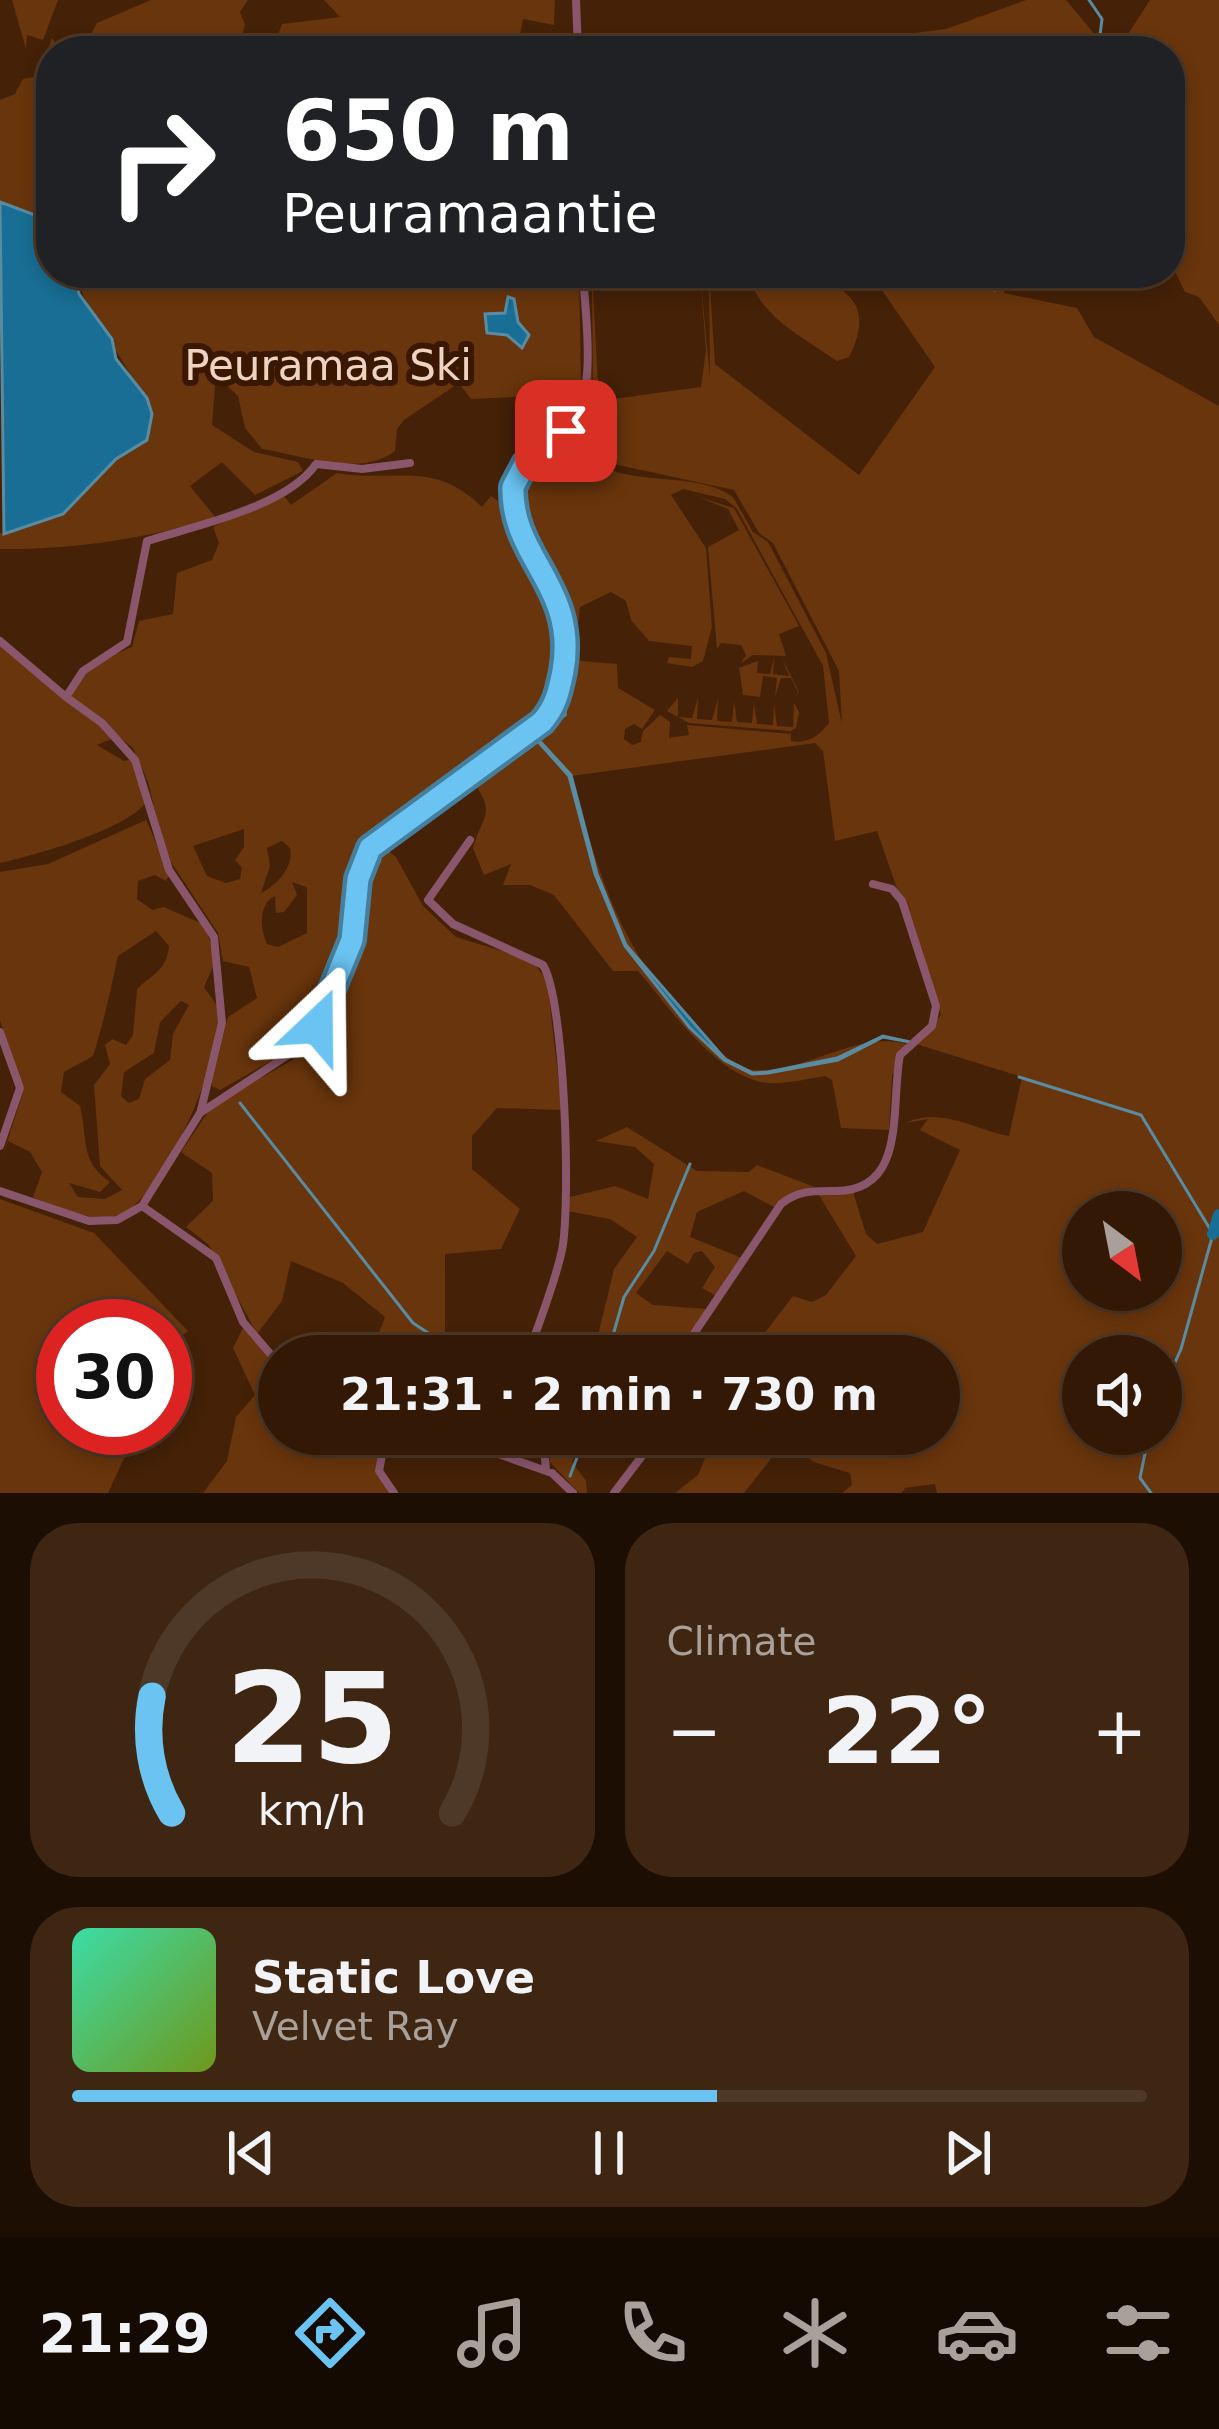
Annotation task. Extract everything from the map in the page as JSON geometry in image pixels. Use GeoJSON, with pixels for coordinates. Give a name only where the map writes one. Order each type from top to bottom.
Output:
{"type":"FeatureCollection","features":[{"type":"Feature","properties":{"kind":"street"},"geometry":{"type":"LineString","coordinates":[[576,0],[577,36]]}},
{"type":"Feature","properties":{"kind":"street"},"geometry":{"type":"LineString","coordinates":[[0,1191],[89,1221],[117,1220],[142,1206],[200,1113],[218,1097],[293,1056],[317,1026],[352,940],[358,879],[370,848],[542,722],[555,704],[568,635],[566,619],[536,565],[513,487],[525,464],[569,428],[582,401],[584,288]]}},
{"type":"Feature","properties":{"kind":"street"},"geometry":{"type":"LineString","coordinates":[[66,697],[82,671],[127,643],[147,541],[211,526],[283,490],[316,464],[362,469],[410,463]]}},
{"type":"Feature","properties":{"kind":"street"},"geometry":{"type":"LineString","coordinates":[[0,641],[102,723],[134,757],[169,870],[214,937],[222,1023],[200,1113]]}},
{"type":"Feature","properties":{"kind":"street"},"geometry":{"type":"LineString","coordinates":[[470,840],[428,900],[460,928],[537,959],[551,987],[562,1060],[563,1246],[535,1335]]}},
{"type":"Feature","properties":{"kind":"street"},"geometry":{"type":"LineString","coordinates":[[693,1335],[781,1204],[799,1192],[868,1185],[887,1167],[900,1055],[932,1026],[936,1006],[902,902],[892,889],[873,884]]}},
{"type":"Feature","properties":{"kind":"street"},"geometry":{"type":"LineString","coordinates":[[0,1032],[20,1088],[0,1146]]}},
{"type":"Feature","properties":{"kind":"street"},"geometry":{"type":"LineString","coordinates":[[205,1088],[218,1097]]}},
{"type":"Feature","properties":{"kind":"street"},"geometry":{"type":"LineString","coordinates":[[142,1206],[216,1258],[243,1322],[258,1340]]}},
{"type":"Feature","properties":{"kind":"street"},"geometry":{"type":"LineString","coordinates":[[382,1455],[379,1471],[394,1493]]}},
{"type":"Feature","properties":{"kind":"street"},"geometry":{"type":"LineString","coordinates":[[503,1455],[546,1470],[573,1493]]}},
{"type":"Feature","properties":{"kind":"street"},"geometry":{"type":"LineString","coordinates":[[545,1455],[546,1470]]}},
{"type":"Feature","properties":{"kind":"street"},"geometry":{"type":"LineString","coordinates":[[614,1493],[643,1455]]}},
{"type":"Feature","properties":{"kind":"green space"},"geometry":{"type":"Polygon","coordinates":[[[12,0],[58,0],[44,36],[27,35],[26,49],[12,0]]]}},
{"type":"Feature","properties":{"kind":"green space"},"geometry":{"type":"Polygon","coordinates":[[[151,0],[248,0],[240,12],[245,24],[242,36],[90,36],[97,23],[151,0]]]}},
{"type":"Feature","properties":{"kind":"green space"},"geometry":{"type":"Polygon","coordinates":[[[324,0],[555,0],[554,25],[523,19],[520,36],[278,35],[282,24],[340,17],[324,0]]]}},
{"type":"Feature","properties":{"kind":"green space"},"geometry":{"type":"Polygon","coordinates":[[[1026,0],[1066,0],[1096,36],[891,36],[946,29],[1026,0]]]}},
{"type":"Feature","properties":{"kind":"green space"},"geometry":{"type":"Polygon","coordinates":[[[1150,0],[1219,0],[1219,325],[1199,297],[1183,288],[1185,36],[1127,36],[1150,0]]]}},
{"type":"Feature","properties":{"kind":"green space"},"geometry":{"type":"Polygon","coordinates":[[[36,76],[36,215],[0,202],[0,100],[15,94],[23,79],[36,76]]]}},
{"type":"Feature","properties":{"kind":"green space","name":"Peuramaa Ski"},"geometry":{"type":"Polygon","coordinates":[[[81,288],[579,288],[581,382],[577,394],[471,399],[459,383],[404,420],[397,429],[395,451],[381,459],[348,464],[262,449],[245,428],[238,396],[216,375],[212,425],[254,452],[298,462],[303,471],[255,495],[222,462],[190,486],[216,518],[110,541],[0,549],[0,533],[63,514],[116,459],[147,440],[149,421],[143,401],[81,288]]]}},
{"type":"Feature","properties":{"kind":"green space"},"geometry":{"type":"Polygon","coordinates":[[[586,288],[593,398],[592,288],[599,401],[701,387],[706,350],[701,288],[710,377],[710,288],[715,364],[859,475],[935,367],[880,288],[1006,288],[1004,293],[1077,308],[1094,337],[1219,406],[1219,1493],[937,1493],[935,1484],[905,1488],[902,1493],[842,1493],[852,1485],[850,1473],[804,1455],[960,1455],[960,1335],[763,1335],[793,1296],[812,1302],[826,1295],[856,1256],[817,1192],[853,1192],[866,1234],[877,1244],[923,1232],[960,1150],[920,1130],[928,1119],[906,1123],[919,1118],[944,1118],[1009,1136],[1022,1077],[916,1044],[941,1015],[877,831],[835,841],[823,751],[815,743],[571,776],[618,916],[653,977],[676,1006],[721,1052],[748,1069],[795,1065],[869,1042],[907,1044],[892,1076],[889,1130],[841,1128],[832,1080],[825,1076],[773,1083],[739,1074],[692,1035],[638,971],[613,971],[554,895],[530,885],[503,885],[511,864],[484,875],[473,848],[486,806],[470,777],[554,711],[569,660],[617,664],[618,688],[655,710],[642,729],[634,724],[625,729],[624,739],[632,745],[641,742],[643,731],[660,715],[670,722],[669,738],[689,735],[687,725],[791,734],[791,741],[803,741],[829,723],[823,666],[737,509],[725,499],[683,489],[671,495],[706,548],[712,627],[703,661],[692,667],[667,663],[669,657],[691,659],[692,646],[649,641],[631,620],[626,601],[611,592],[580,607],[576,646],[569,644],[564,607],[541,566],[517,495],[535,460],[584,435],[586,288]],[[580,447],[612,470],[696,483],[733,497],[753,532],[768,542],[826,653],[842,724],[839,671],[773,543],[759,533],[734,490],[609,463],[580,447]]]}},
{"type":"Feature","properties":{"kind":"green space"},"geometry":{"type":"Polygon","coordinates":[[[753,288],[837,288],[858,311],[859,331],[849,357],[837,361],[761,302],[753,288]]]}},
{"type":"Feature","properties":{"kind":"green space"},"geometry":{"type":"Polygon","coordinates":[[[337,473],[431,478],[464,492],[482,507],[491,496],[502,504],[509,496],[534,568],[558,610],[563,656],[549,700],[531,725],[369,842],[355,879],[351,934],[304,1042],[220,1090],[212,1086],[212,1078],[228,1017],[257,998],[249,967],[223,961],[218,933],[165,853],[148,782],[133,748],[70,698],[85,673],[132,647],[139,621],[173,614],[177,573],[212,560],[219,543],[213,527],[282,493],[291,505],[337,473]],[[244,829],[193,846],[207,876],[226,883],[240,879],[242,868],[235,860],[244,847],[244,829]],[[282,841],[267,848],[270,866],[261,893],[283,875],[291,855],[282,841]],[[292,882],[297,895],[284,912],[276,913],[275,896],[269,900],[262,924],[267,944],[278,947],[307,933],[307,887],[292,882]]]}},
{"type":"Feature","properties":{"kind":"green space"},"geometry":{"type":"Polygon","coordinates":[[[698,497],[734,508],[799,626],[779,634],[786,656],[753,655],[741,663],[746,655],[741,645],[721,643],[717,649],[708,547],[739,530],[728,509],[698,497]]]}},
{"type":"Feature","properties":{"kind":"green space"},"geometry":{"type":"Polygon","coordinates":[[[0,644],[114,738],[97,745],[124,761],[133,759],[148,799],[139,810],[103,830],[0,863],[0,644]]]}},
{"type":"Feature","properties":{"kind":"green space"},"geometry":{"type":"Polygon","coordinates":[[[774,658],[773,674],[789,676],[782,658],[799,692],[791,699],[798,692],[791,678],[781,678],[775,697],[777,678],[763,676],[760,697],[743,695],[739,668],[758,661],[757,673],[770,674],[774,658]]]}},
{"type":"Feature","properties":{"kind":"green space"},"geometry":{"type":"Polygon","coordinates":[[[678,698],[678,717],[667,711],[678,698]]]}},
{"type":"Feature","properties":{"kind":"green space"},"geometry":{"type":"Polygon","coordinates":[[[698,698],[697,719],[712,720],[718,699],[717,721],[732,722],[734,701],[737,722],[752,723],[754,703],[757,724],[773,725],[774,704],[777,726],[793,727],[794,703],[799,712],[796,728],[790,731],[689,723],[678,717],[692,718],[698,698]]]}},
{"type":"Feature","properties":{"kind":"green space"},"geometry":{"type":"Polygon","coordinates":[[[146,820],[170,874],[166,881],[155,875],[138,881],[137,899],[152,910],[164,907],[205,925],[216,960],[204,987],[217,1007],[218,1031],[188,1122],[155,1182],[138,1202],[110,1217],[76,1214],[33,1197],[42,1172],[30,1152],[8,1141],[0,1164],[23,1092],[0,1020],[0,872],[48,864],[146,820]],[[156,931],[118,956],[93,1056],[64,1072],[61,1092],[80,1106],[89,1157],[110,1182],[100,1192],[69,1183],[78,1197],[105,1199],[122,1190],[100,1166],[94,1085],[110,1064],[105,1045],[112,1039],[126,1045],[133,1035],[137,989],[165,961],[169,946],[156,931]],[[181,1001],[160,1022],[154,1053],[124,1072],[121,1096],[129,1103],[139,1099],[145,1079],[170,1060],[173,1034],[189,1005],[181,1001]]]}},
{"type":"Feature","properties":{"kind":"green space"},"geometry":{"type":"Polygon","coordinates":[[[378,843],[396,857],[423,906],[456,937],[531,960],[547,980],[562,1110],[497,1108],[472,1136],[472,1169],[520,1209],[501,1249],[445,1254],[445,1335],[378,1335],[385,1317],[343,1283],[291,1261],[282,1301],[257,1334],[209,1245],[186,1227],[213,1201],[212,1173],[181,1152],[212,1106],[294,1059],[319,1028],[357,936],[365,865],[378,843]]]}},
{"type":"Feature","properties":{"kind":"green space"},"geometry":{"type":"Polygon","coordinates":[[[627,1127],[697,1171],[749,1172],[757,1165],[815,1187],[801,1190],[776,1208],[744,1191],[697,1212],[690,1237],[742,1258],[716,1296],[702,1288],[715,1267],[702,1251],[694,1253],[688,1264],[667,1251],[636,1293],[653,1305],[707,1309],[693,1335],[598,1335],[614,1269],[637,1237],[610,1219],[567,1211],[566,1198],[615,1186],[648,1199],[654,1164],[635,1147],[596,1141],[627,1127]]]}},
{"type":"Feature","properties":{"kind":"green space"},"geometry":{"type":"Polygon","coordinates":[[[0,1199],[94,1233],[157,1299],[36,1299],[36,1455],[126,1455],[108,1493],[0,1493],[0,1199]]]}},
{"type":"Feature","properties":{"kind":"green space"},"geometry":{"type":"Polygon","coordinates":[[[244,1326],[258,1342],[258,1455],[380,1455],[377,1471],[392,1493],[203,1493],[227,1461],[236,1417],[255,1395],[233,1348],[244,1326]]]}},
{"type":"Feature","properties":{"kind":"green space"},"geometry":{"type":"Polygon","coordinates":[[[549,1455],[575,1455],[572,1462],[586,1481],[587,1493],[579,1493],[550,1462],[549,1455]]]}},
{"type":"Feature","properties":{"kind":"green space"},"geometry":{"type":"Polygon","coordinates":[[[706,1455],[778,1455],[744,1493],[675,1493],[698,1475],[706,1455]]]}},
{"type":"Feature","properties":{"kind":"water"},"geometry":{"type":"Polygon","coordinates":[[[0,202],[36,215],[36,288],[78,288],[112,339],[116,359],[147,398],[152,414],[147,440],[116,459],[63,514],[4,534],[0,202]]]}},
{"type":"Feature","properties":{"kind":"water"},"geometry":{"type":"Polygon","coordinates":[[[508,297],[514,299],[518,322],[529,335],[522,348],[507,335],[487,333],[485,314],[505,313],[508,297]]]}},
{"type":"Feature","properties":{"kind":"water"},"geometry":{"type":"Polygon","coordinates":[[[569,663],[565,715],[537,738],[571,775],[597,874],[626,945],[725,1059],[753,1073],[768,1072],[837,1058],[883,1036],[910,1042],[883,1037],[838,1060],[768,1073],[752,1074],[724,1060],[690,1028],[625,946],[595,874],[569,776],[534,737],[564,715],[569,663]]]}},
{"type":"Feature","properties":{"kind":"waterway"},"geometry":{"type":"LineString","coordinates":[[1089,0],[1102,19],[1100,36]]}},
{"type":"Feature","properties":{"kind":"waterway"},"geometry":{"type":"LineString","coordinates":[[1019,1077],[1141,1115],[1213,1234],[1182,1345]]}},
{"type":"Feature","properties":{"kind":"waterway"},"geometry":{"type":"LineString","coordinates":[[240,1103],[413,1323],[431,1335]]}},
{"type":"Feature","properties":{"kind":"waterway"},"geometry":{"type":"LineString","coordinates":[[613,1335],[624,1297],[654,1251],[690,1164]]}},
{"type":"Feature","properties":{"kind":"waterway"},"geometry":{"type":"LineString","coordinates":[[1213,1234],[1219,1215]]}},
{"type":"Feature","properties":{"kind":"waterway"},"geometry":{"type":"LineString","coordinates":[[570,1476],[578,1455]]}},
{"type":"Feature","properties":{"kind":"waterway"},"geometry":{"type":"LineString","coordinates":[[1145,1455],[1140,1478],[1151,1493]]}},
{"type":"Feature","properties":{"kind":"route"},"geometry":{"type":"LineString","coordinates":[[317,1026],[352,940],[358,879],[370,848],[542,722],[555,704],[568,635],[566,619],[536,565],[513,487],[525,464],[566,431]]}}]}
